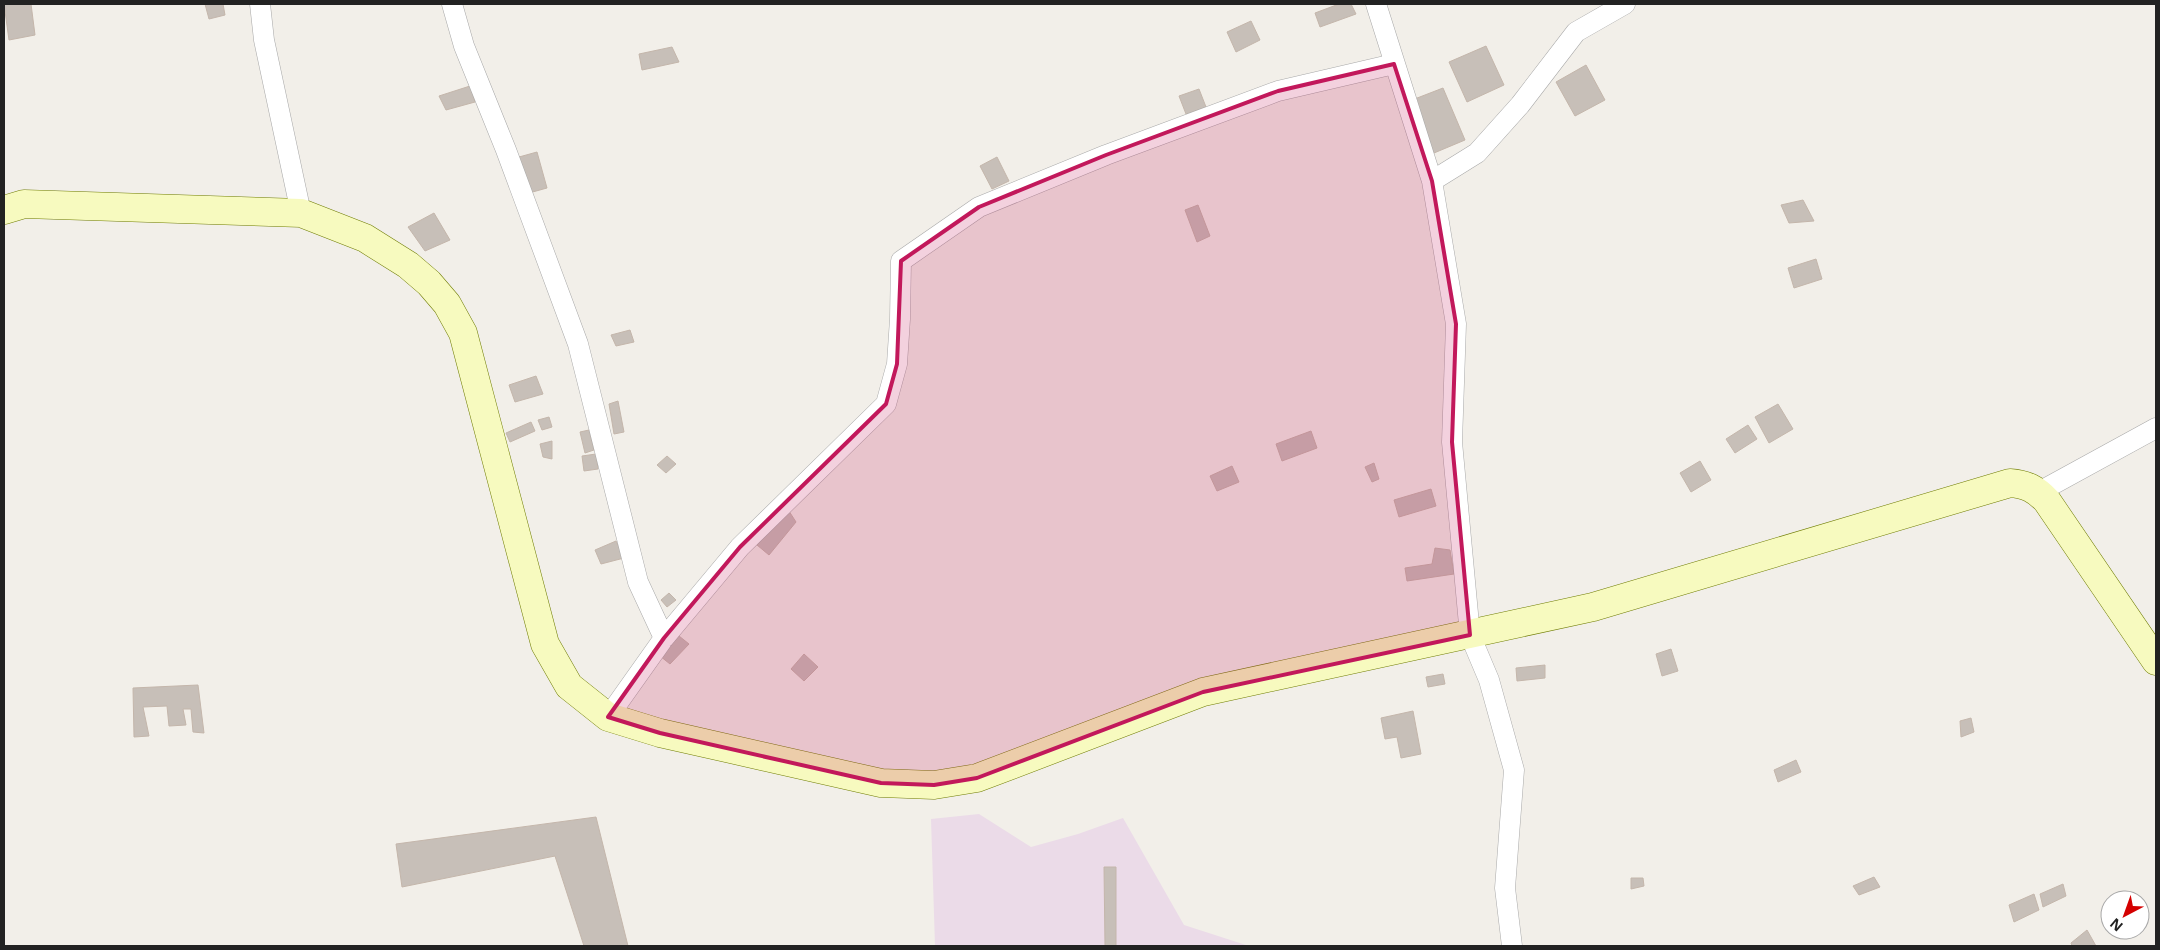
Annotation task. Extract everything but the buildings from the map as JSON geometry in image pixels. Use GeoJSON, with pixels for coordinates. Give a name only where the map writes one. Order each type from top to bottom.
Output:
{"type":"FeatureCollection","features":[{"type":"Feature","properties":{"kind":"main road"},"geometry":{"type":"LineString","coordinates":[[4,210],[24,204],[300,213],[365,238],[408,266],[429,283],[447,304],[463,333],[545,644],[570,686],[608,717],[660,733],[881,783],[934,785],[977,778],[1203,692],[1594,607],[2010,482],[2025,484],[2039,492],[2059,515],[2156,661]]}},
{"type":"Feature","properties":{"kind":"street"},"geometry":{"type":"LineString","coordinates":[[260,4],[264,40],[300,213]]}},
{"type":"Feature","properties":{"kind":"street"},"geometry":{"type":"LineString","coordinates":[[452,4],[464,46],[506,150],[578,344],[638,582],[664,638]]}},
{"type":"Feature","properties":{"kind":"street"},"geometry":{"type":"LineString","coordinates":[[1376,4],[1432,181],[1456,324],[1452,442],[1470,635],[1489,680],[1514,770],[1505,888],[1512,946]]}},
{"type":"Feature","properties":{"kind":"street"},"geometry":{"type":"LineString","coordinates":[[1432,181],[1477,153],[1520,105],[1576,32],[1625,4]]}},
{"type":"Feature","properties":{"kind":"street"},"geometry":{"type":"LineString","coordinates":[[608,717],[664,638],[740,547],[886,404],[897,364],[901,261],[979,207],[1097,159],[1278,90],[1394,64]]}},
{"type":"Feature","properties":{"kind":"street"},"geometry":{"type":"LineString","coordinates":[[2039,492],[2156,428]]}},
{"type":"Feature","properties":{"kind":"highlighted area"},"geometry":{"type":"Polygon","coordinates":[[[1394,64],[1432,181],[1456,324],[1452,442],[1470,635],[1203,692],[977,778],[934,785],[881,783],[660,733],[608,717],[664,638],[740,547],[886,404],[897,364],[901,261],[979,207],[1106,155],[1278,91],[1394,64]]]}},
{"type":"Feature","properties":{"kind":"shaded area"},"geometry":{"type":"Polygon","coordinates":[[[979,814],[1031,847],[1078,834],[1123,818],[1184,925],[1249,946],[935,946],[931,819],[979,814]]]}}]}
